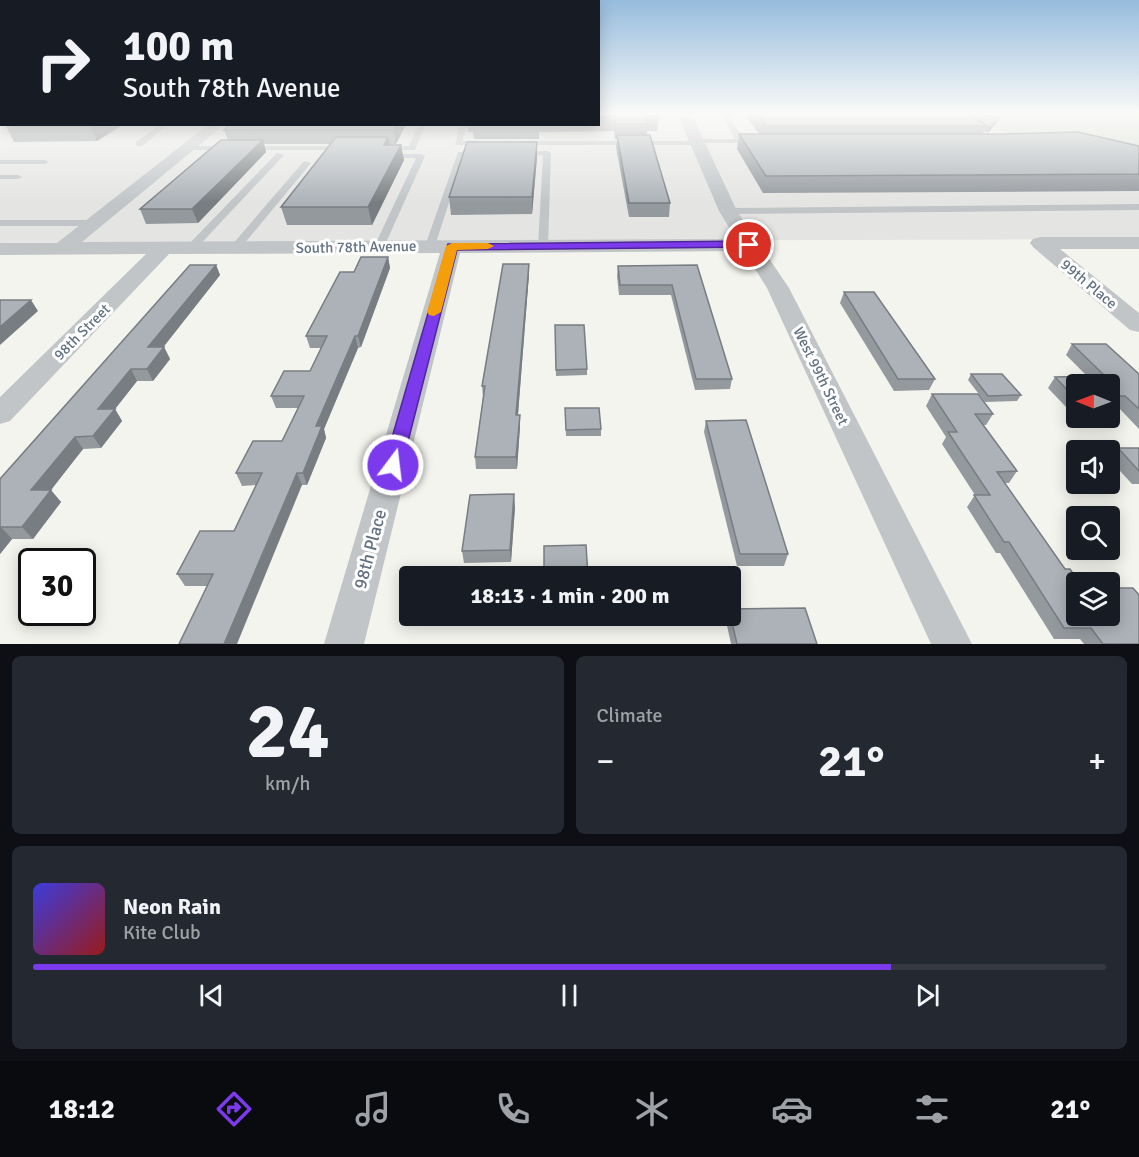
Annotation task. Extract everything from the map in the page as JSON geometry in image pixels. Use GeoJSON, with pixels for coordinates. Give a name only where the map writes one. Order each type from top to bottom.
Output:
{"type":"FeatureCollection","features":[{"type":"Feature","properties":{"kind":"street"},"geometry":{"type":"LineString","coordinates":[[62,249],[195,143]]}},
{"type":"Feature","properties":{"kind":"street","name":"West 99th Street"},"geometry":{"type":"LineString","coordinates":[[697,143],[728,211],[778,288],[952,644]]}},
{"type":"Feature","properties":{"kind":"street","name":"99th Place"},"geometry":{"type":"LineString","coordinates":[[1139,243],[1040,243],[1139,325]]}},
{"type":"Feature","properties":{"kind":"street","name":"South 78th Avenue"},"geometry":{"type":"LineString","coordinates":[[0,249],[749,245]]}},
{"type":"Feature","properties":{"kind":"street","name":"98th Place"},"geometry":{"type":"LineString","coordinates":[[344,644],[441,246]]}},
{"type":"Feature","properties":{"kind":"street","name":"98th Street"},"geometry":{"type":"LineString","coordinates":[[0,414],[163,249]]}},
{"type":"Feature","properties":{"kind":"lane"},"geometry":{"type":"LineString","coordinates":[[379,247],[421,156],[378,152],[412,147],[414,143]]}},
{"type":"Feature","properties":{"kind":"lane"},"geometry":{"type":"LineString","coordinates":[[189,148],[353,148]]}},
{"type":"Feature","properties":{"kind":"lane"},"geometry":{"type":"LineString","coordinates":[[515,154],[547,153],[543,246]]}},
{"type":"Feature","properties":{"kind":"lane"},"geometry":{"type":"LineString","coordinates":[[441,246],[461,154],[493,154]]}},
{"type":"Feature","properties":{"kind":"lane"},"geometry":{"type":"LineString","coordinates":[[190,249],[280,155]]}},
{"type":"Feature","properties":{"kind":"lane"},"geometry":{"type":"LineString","coordinates":[[0,162],[45,162]]}},
{"type":"Feature","properties":{"kind":"lane"},"geometry":{"type":"LineString","coordinates":[[236,248],[307,163]]}},
{"type":"Feature","properties":{"kind":"lane"},"geometry":{"type":"LineString","coordinates":[[0,177],[18,177]]}},
{"type":"Feature","properties":{"kind":"lane"},"geometry":{"type":"LineString","coordinates":[[728,211],[1139,207]]}},
{"type":"Feature","properties":{"kind":"lane"},"geometry":{"type":"LineString","coordinates":[[0,223],[95,223]]}},
{"type":"Feature","properties":{"kind":"shaded area"},"geometry":{"type":"Polygon","coordinates":[[[0,143],[1063,143],[1139,161],[1139,239],[0,243],[0,143]]]}},
{"type":"Feature","properties":{"kind":"shaded area"},"geometry":{"type":"Polygon","coordinates":[[[1019,143],[1139,143],[1139,161],[1019,143]]]}},
{"type":"Feature","properties":{"kind":"building"},"geometry":{"type":"Polygon","coordinates":[[[217,143],[260,143],[192,209],[140,209],[217,143]]]}},
{"type":"Feature","properties":{"kind":"building"},"geometry":{"type":"Polygon","coordinates":[[[331,143],[401,145],[368,207],[281,207],[331,143]]]}},
{"type":"Feature","properties":{"kind":"building"},"geometry":{"type":"Polygon","coordinates":[[[467,143],[537,143],[532,197],[449,197],[467,143]]]}},
{"type":"Feature","properties":{"kind":"building"},"geometry":{"type":"Polygon","coordinates":[[[618,143],[652,143],[670,203],[629,203],[618,143]]]}},
{"type":"Feature","properties":{"kind":"building"},"geometry":{"type":"Polygon","coordinates":[[[745,143],[1126,143],[1139,146],[1139,174],[766,176],[745,143]]]}},
{"type":"Feature","properties":{"kind":"building"},"geometry":{"type":"Polygon","coordinates":[[[361,257],[388,257],[358,336],[355,336],[316,426],[322,426],[303,473],[297,473],[224,644],[179,644],[213,574],[177,574],[200,531],[234,531],[262,473],[236,473],[253,441],[282,441],[304,396],[271,396],[284,371],[310,371],[327,336],[306,336],[340,272],[354,272],[361,257]]]}},
{"type":"Feature","properties":{"kind":"building"},"geometry":{"type":"Polygon","coordinates":[[[503,264],[529,264],[516,415],[520,415],[516,457],[475,457],[485,386],[482,386],[503,264]]]}},
{"type":"Feature","properties":{"kind":"building"},"geometry":{"type":"Polygon","coordinates":[[[190,265],[216,265],[148,347],[164,347],[147,369],[131,369],[98,409],[115,409],[93,436],[75,437],[31,490],[51,490],[22,527],[0,528],[0,479],[190,265]]]}},
{"type":"Feature","properties":{"kind":"building"},"geometry":{"type":"Polygon","coordinates":[[[697,265],[732,379],[696,379],[672,285],[620,285],[618,266],[697,265]]]}},
{"type":"Feature","properties":{"kind":"building"},"geometry":{"type":"Polygon","coordinates":[[[844,292],[874,292],[935,379],[898,379],[844,292]]]}},
{"type":"Feature","properties":{"kind":"building"},"geometry":{"type":"Polygon","coordinates":[[[0,300],[31,300],[0,327],[0,300]]]}},
{"type":"Feature","properties":{"kind":"building"},"geometry":{"type":"Polygon","coordinates":[[[555,325],[584,325],[587,369],[556,370],[555,325]]]}},
{"type":"Feature","properties":{"kind":"building"},"geometry":{"type":"Polygon","coordinates":[[[1072,344],[1106,344],[1139,374],[1139,409],[1125,396],[1120,396],[1120,374],[1103,374],[1072,344]]]}},
{"type":"Feature","properties":{"kind":"building"},"geometry":{"type":"Polygon","coordinates":[[[971,374],[1002,374],[1021,395],[988,396],[971,374]]]}},
{"type":"Feature","properties":{"kind":"building"},"geometry":{"type":"Polygon","coordinates":[[[1055,377],[1066,377],[1066,389],[1055,377]]]}},
{"type":"Feature","properties":{"kind":"building"},"geometry":{"type":"Polygon","coordinates":[[[932,394],[978,394],[993,414],[975,414],[1017,471],[997,472],[1065,569],[1070,569],[1072,572],[1066,572],[1066,626],[1120,626],[1120,588],[1133,588],[1139,595],[1139,644],[1103,644],[1091,628],[1064,628],[1009,542],[1004,542],[974,495],[990,495],[948,432],[957,432],[932,394]]]}},
{"type":"Feature","properties":{"kind":"building"},"geometry":{"type":"Polygon","coordinates":[[[565,408],[599,408],[601,429],[566,430],[565,408]]]}},
{"type":"Feature","properties":{"kind":"building"},"geometry":{"type":"Polygon","coordinates":[[[746,420],[788,554],[740,554],[706,421],[746,420]]]}},
{"type":"Feature","properties":{"kind":"building"},"geometry":{"type":"Polygon","coordinates":[[[1120,448],[1139,448],[1139,471],[1120,450],[1120,448]]]}},
{"type":"Feature","properties":{"kind":"building"},"geometry":{"type":"Polygon","coordinates":[[[514,494],[510,550],[462,551],[470,495],[514,494]]]}},
{"type":"Feature","properties":{"kind":"building"},"geometry":{"type":"Polygon","coordinates":[[[586,545],[587,566],[544,566],[544,546],[586,545]]]}},
{"type":"Feature","properties":{"kind":"building"},"geometry":{"type":"Polygon","coordinates":[[[805,608],[817,644],[737,644],[733,626],[741,626],[741,609],[805,608]]]}},
{"type":"Feature","properties":{"kind":"slow traffic"},"geometry":{"type":"LineString","coordinates":[[434,312],[452,246],[488,246]]}},
{"type":"Feature","properties":{"kind":"route"},"geometry":{"type":"LineString","coordinates":[[393,465],[452,246],[749,245]]}}]}
